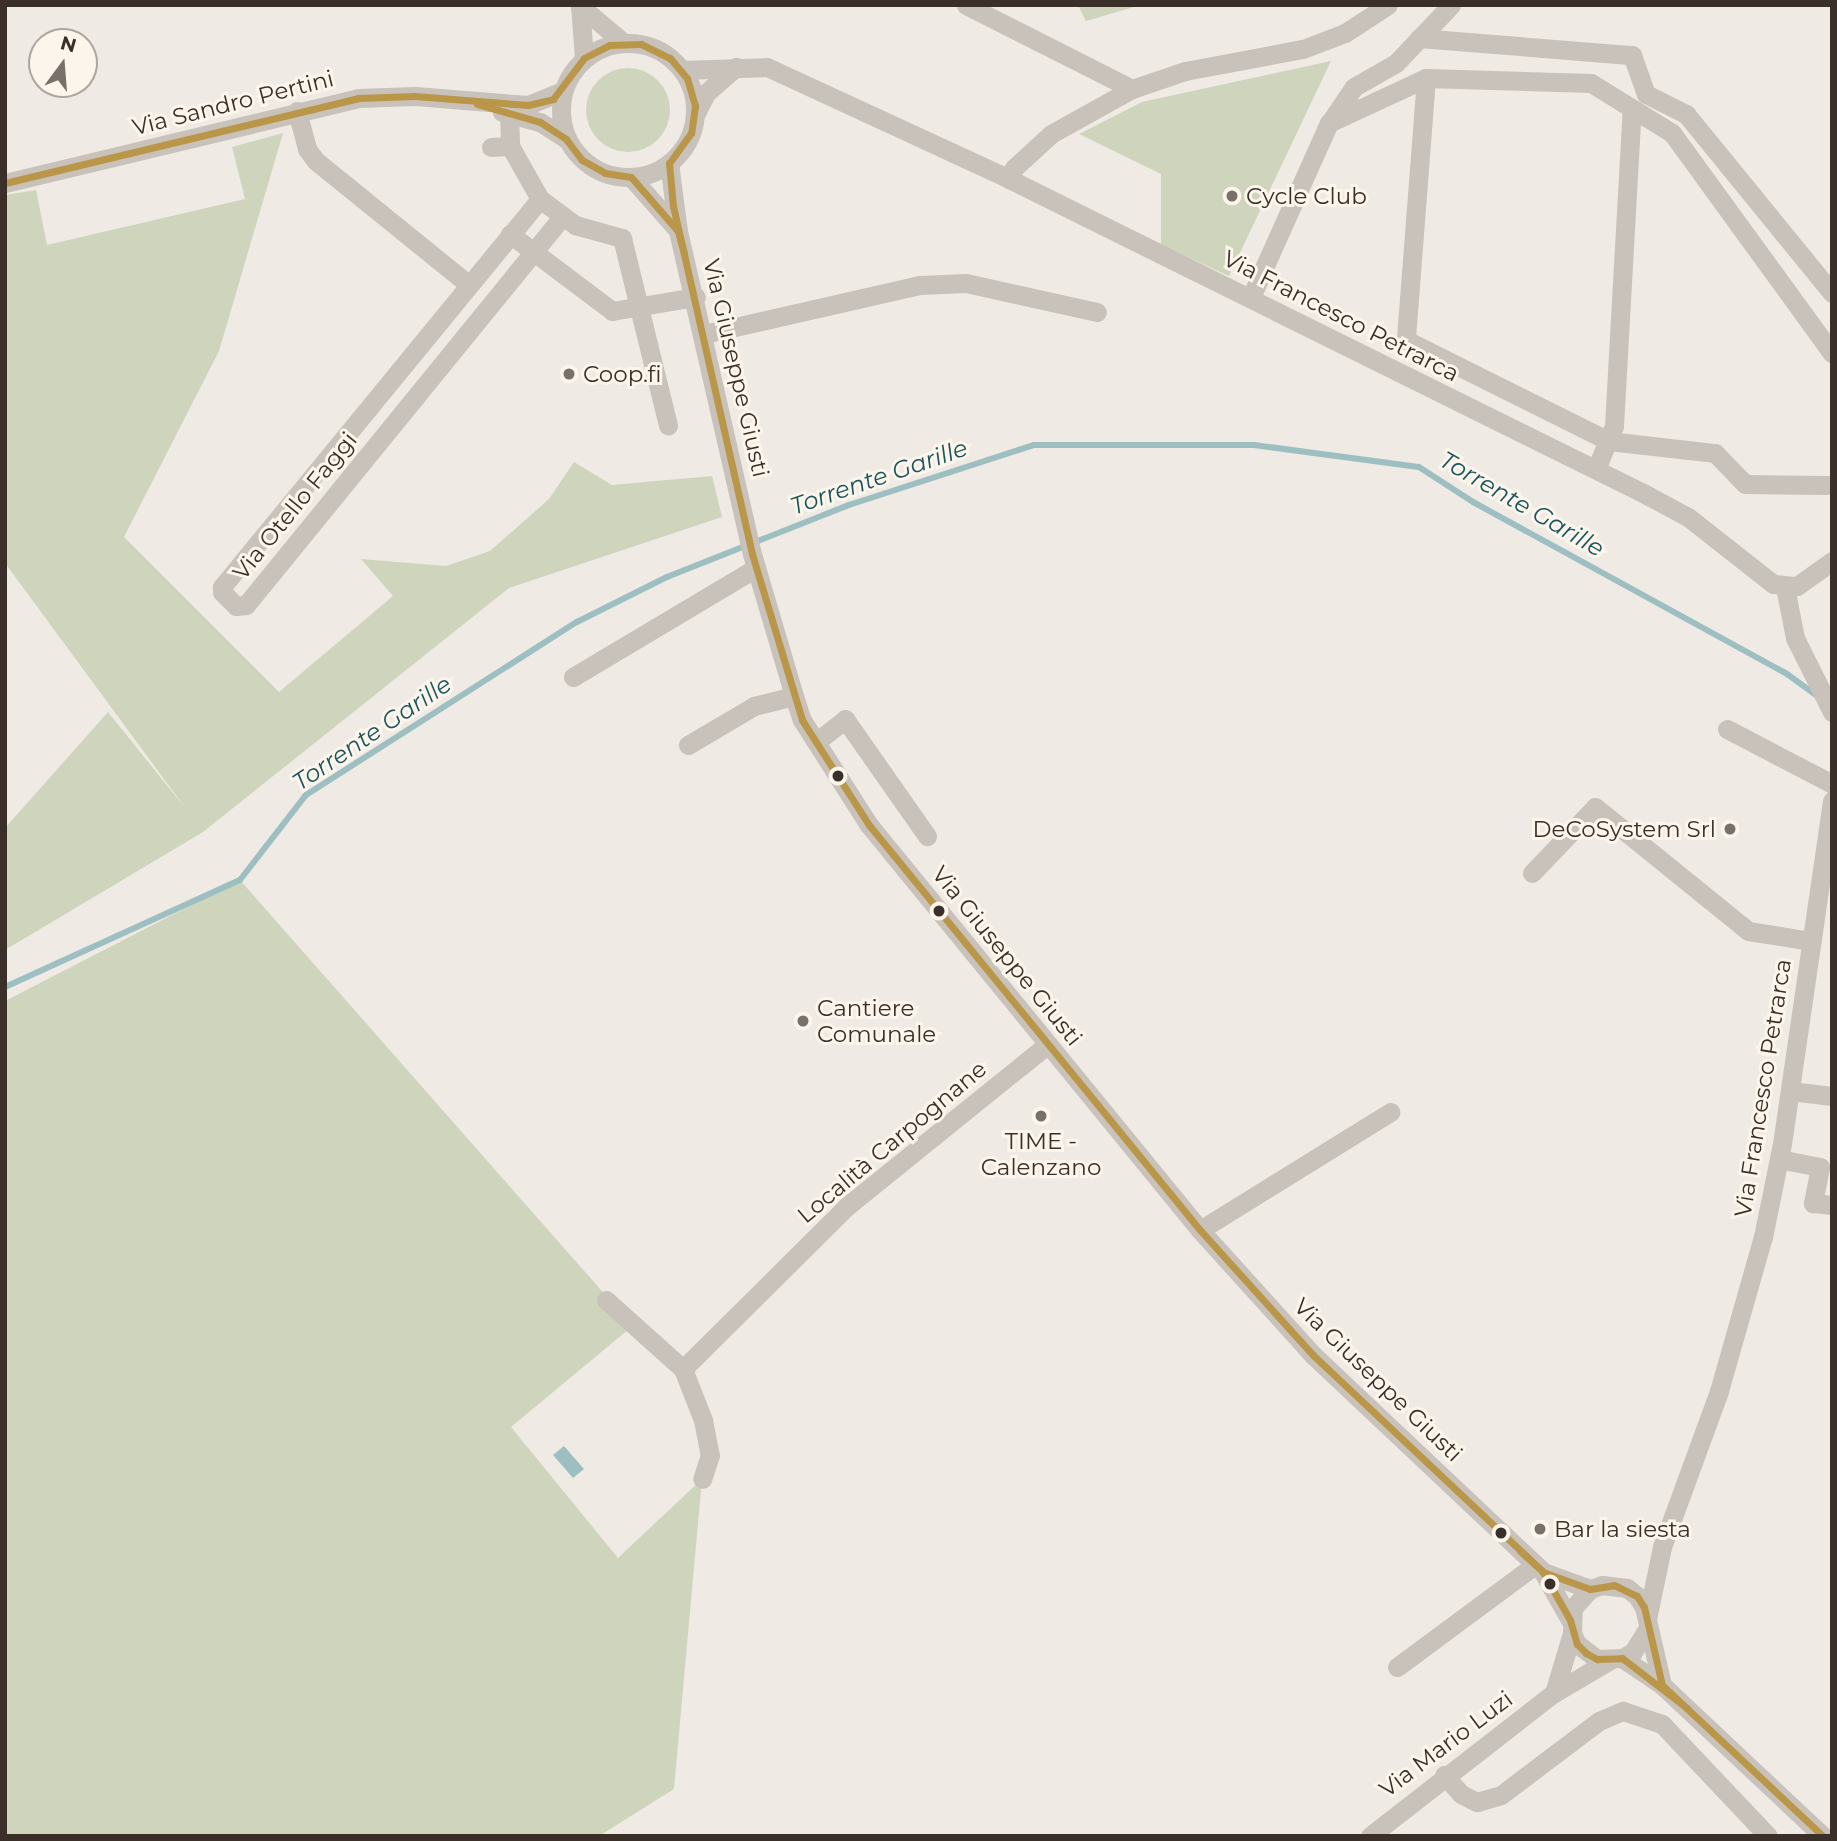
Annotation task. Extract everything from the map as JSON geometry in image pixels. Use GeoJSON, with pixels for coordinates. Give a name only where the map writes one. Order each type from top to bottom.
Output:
{"type":"FeatureCollection","features":[{"type":"Feature","properties":{"kind":"street"},"geometry":{"type":"LineString","coordinates":[[965,5],[1132,89]]}},
{"type":"Feature","properties":{"kind":"street"},"geometry":{"type":"LineString","coordinates":[[1009,179],[1014,168],[1051,134],[1132,89],[1185,71],[1303,50],[1345,33],[1388,5]]}},
{"type":"Feature","properties":{"kind":"street"},"geometry":{"type":"LineString","coordinates":[[1251,298],[1329,123],[1354,87],[1396,63],[1451,5]]}},
{"type":"Feature","properties":{"kind":"street"},"geometry":{"type":"LineString","coordinates":[[580,6],[624,43],[656,49],[681,69],[694,96],[695,115]]}},
{"type":"Feature","properties":{"kind":"street"},"geometry":{"type":"LineString","coordinates":[[580,6],[584,58]]}},
{"type":"Feature","properties":{"kind":"street"},"geometry":{"type":"LineString","coordinates":[[1419,38],[1632,55],[1646,94],[1686,114],[1832,293]]}},
{"type":"Feature","properties":{"kind":"street"},"geometry":{"type":"LineString","coordinates":[[624,43],[584,58],[562,91],[560,107],[566,139],[594,167],[631,177],[669,163],[686,142],[706,93],[736,67]]}},
{"type":"Feature","properties":{"kind":"street","name":"Via Francesco Petrarca"},"geometry":{"type":"LineString","coordinates":[[681,69],[752,65],[779,72],[1009,179],[1688,517],[1762,576],[1785,587]]}},
{"type":"Feature","properties":{"kind":"street"},"geometry":{"type":"LineString","coordinates":[[1329,123],[1426,78],[1591,83],[1672,133],[1832,353]]}},
{"type":"Feature","properties":{"kind":"street"},"geometry":{"type":"LineString","coordinates":[[1426,78],[1406,340],[1609,441],[1715,453],[1745,484],[1830,483]]}},
{"type":"Feature","properties":{"kind":"street","name":"Via Sandro Pertini"},"geometry":{"type":"LineString","coordinates":[[5,183],[297,111],[385,95],[528,105],[562,91]]}},
{"type":"Feature","properties":{"kind":"street","name":"Via Sandro Pertini"},"geometry":{"type":"LineString","coordinates":[[475,103],[540,122],[566,139]]}},
{"type":"Feature","properties":{"kind":"street"},"geometry":{"type":"LineString","coordinates":[[1596,470],[1614,426],[1632,109]]}},
{"type":"Feature","properties":{"kind":"street"},"geometry":{"type":"LineString","coordinates":[[297,111],[307,149],[316,161],[468,285]]}},
{"type":"Feature","properties":{"kind":"street"},"geometry":{"type":"LineString","coordinates":[[509,114],[501,146],[540,199],[562,218],[587,230],[622,237],[668,425]]}},
{"type":"Feature","properties":{"kind":"street","name":"Via Giuseppe Giusti"},"geometry":{"type":"LineString","coordinates":[[669,163],[678,231],[696,297],[754,561],[794,696],[816,742],[869,825],[1200,1230],[1313,1356],[1539,1569],[1586,1653],[1616,1659],[1662,1685],[1823,1836]]}},
{"type":"Feature","properties":{"kind":"street","name":"Via Giuseppe Giusti"},"geometry":{"type":"LineString","coordinates":[[631,177],[678,231]]}},
{"type":"Feature","properties":{"kind":"street","name":"Via Otello Faggi"},"geometry":{"type":"LineString","coordinates":[[540,199],[222,587],[222,592],[236,606],[246,605],[562,218]]}},
{"type":"Feature","properties":{"kind":"street"},"geometry":{"type":"LineString","coordinates":[[510,234],[533,254],[612,310],[639,310],[696,297]]}},
{"type":"Feature","properties":{"kind":"street"},"geometry":{"type":"LineString","coordinates":[[704,334],[920,285],[967,283],[1097,312]]}},
{"type":"Feature","properties":{"kind":"street"},"geometry":{"type":"LineString","coordinates":[[430,334],[451,352]]}},
{"type":"Feature","properties":{"kind":"street"},"geometry":{"type":"LineString","coordinates":[[573,677],[754,561]]}},
{"type":"Feature","properties":{"kind":"street"},"geometry":{"type":"LineString","coordinates":[[1832,561],[1810,579],[1785,587],[1795,638],[1818,678],[1832,712]]}},
{"type":"Feature","properties":{"kind":"street"},"geometry":{"type":"LineString","coordinates":[[688,745],[754,706],[794,696]]}},
{"type":"Feature","properties":{"kind":"street"},"geometry":{"type":"LineString","coordinates":[[816,742],[845,719],[928,836]]}},
{"type":"Feature","properties":{"kind":"street"},"geometry":{"type":"LineString","coordinates":[[1727,729],[1832,784]]}},
{"type":"Feature","properties":{"kind":"street"},"geometry":{"type":"LineString","coordinates":[[1532,873],[1595,807],[1748,931],[1811,941]]}},
{"type":"Feature","properties":{"kind":"street","name":"Via Francesco Petrarca"},"geometry":{"type":"LineString","coordinates":[[1646,1625],[1670,1521],[1723,1378],[1763,1237],[1790,1091],[1831,812]]}},
{"type":"Feature","properties":{"kind":"street","name":"Località Carpognane"},"geometry":{"type":"LineString","coordinates":[[683,1369],[846,1207],[1047,1045]]}},
{"type":"Feature","properties":{"kind":"street"},"geometry":{"type":"LineString","coordinates":[[1790,1091],[1832,1096]]}},
{"type":"Feature","properties":{"kind":"street"},"geometry":{"type":"LineString","coordinates":[[1200,1230],[1390,1112]]}},
{"type":"Feature","properties":{"kind":"street"},"geometry":{"type":"LineString","coordinates":[[1779,1158],[1820,1167],[1813,1203],[1832,1205]]}},
{"type":"Feature","properties":{"kind":"street"},"geometry":{"type":"LineString","coordinates":[[606,1300],[683,1369],[703,1420],[710,1455],[702,1479]]}},
{"type":"Feature","properties":{"kind":"street"},"geometry":{"type":"LineString","coordinates":[[1397,1667],[1539,1569]]}},
{"type":"Feature","properties":{"kind":"street","name":"Via Giuseppe Giusti"},"geometry":{"type":"LineString","coordinates":[[1539,1569],[1590,1589],[1602,1585],[1627,1588],[1644,1607],[1662,1685]]}},
{"type":"Feature","properties":{"kind":"street"},"geometry":{"type":"LineString","coordinates":[[1554,1693],[1573,1608],[1590,1589]]}},
{"type":"Feature","properties":{"kind":"street"},"geometry":{"type":"LineString","coordinates":[[1616,1659],[1633,1652],[1646,1625]]}},
{"type":"Feature","properties":{"kind":"street","name":"Via Mario Luzi"},"geometry":{"type":"LineString","coordinates":[[1370,1836],[1444,1775],[1554,1693],[1616,1659]]}},
{"type":"Feature","properties":{"kind":"street"},"geometry":{"type":"LineString","coordinates":[[1444,1775],[1461,1794],[1477,1802],[1501,1796],[1599,1721],[1623,1711],[1662,1724],[1768,1836]]}},
{"type":"Feature","properties":{"kind":"green space"},"geometry":{"type":"Polygon","coordinates":[[[1078,5],[1141,5],[1086,21],[1078,5]]]}},
{"type":"Feature","properties":{"kind":"green space"},"geometry":{"type":"Polygon","coordinates":[[[1331,61],[1229,276],[1161,245],[1161,174],[1079,134],[1142,102],[1331,61]]]}},
{"type":"Feature","properties":{"kind":"green space"},"geometry":{"type":"Polygon","coordinates":[[[628,68],[644,71],[658,80],[667,94],[670,110],[667,126],[658,140],[644,149],[628,152],[612,149],[598,140],[589,126],[586,110],[589,94],[598,80],[612,71],[628,68]]]}},
{"type":"Feature","properties":{"kind":"green space"},"geometry":{"type":"Polygon","coordinates":[[[283,133],[219,351],[124,537],[279,692],[393,596],[361,559],[446,566],[490,551],[549,499],[574,462],[612,485],[712,476],[722,517],[509,588],[203,832],[5,950],[5,828],[108,712],[186,809],[5,563],[5,195],[36,190],[47,245],[245,199],[232,147],[283,133]]]}},
{"type":"Feature","properties":{"kind":"green space"},"geometry":{"type":"Polygon","coordinates":[[[240,880],[623,1315],[629,1329],[511,1427],[618,1558],[702,1479],[674,1789],[599,1836],[5,1836],[5,1001],[240,880]]]}},
{"type":"Feature","properties":{"kind":"water"},"geometry":{"type":"Polygon","coordinates":[[[564,1446],[584,1469],[573,1478],[553,1455],[564,1446]]]}},
{"type":"Feature","properties":{"kind":"waterway","name":"Torrente Garille"},"geometry":{"type":"LineString","coordinates":[[5,987],[240,880],[306,795],[577,622],[667,577],[849,505],[1034,445],[1254,445],[1419,467],[1473,502],[1787,674],[1816,695]]}},
{"type":"Feature","properties":{"kind":"transit line"},"geometry":{"type":"LineString","coordinates":[[5,183],[358,98],[415,96],[528,105],[553,99],[584,58],[610,45],[641,44],[670,58],[687,78],[695,106],[691,133],[669,163],[673,206],[752,554],[802,720],[869,825],[1200,1230],[1313,1355],[1543,1572],[1590,1589],[1614,1585],[1637,1596],[1644,1607],[1662,1685],[1823,1836]]}},
{"type":"Feature","properties":{"kind":"transit line"},"geometry":{"type":"LineString","coordinates":[[477,104],[540,122],[566,139],[582,160],[605,173],[631,177],[678,231],[684,253]]}},
{"type":"Feature","properties":{"kind":"transit line"},"geometry":{"type":"LineString","coordinates":[[1520,1551],[1543,1572],[1570,1620],[1577,1644],[1586,1653],[1597,1659],[1622,1658],[1687,1708]]}},
{"type":"Feature","properties":{"kind":"place","name":"Cycle Club"},"geometry":{"type":"Point","coordinates":[1232,196]}},
{"type":"Feature","properties":{"kind":"place","name":"Coop.fi"},"geometry":{"type":"Point","coordinates":[569,374]}},
{"type":"Feature","properties":{"kind":"place","name":"DeCoSystem Srl"},"geometry":{"type":"Point","coordinates":[1730,829]}},
{"type":"Feature","properties":{"kind":"place","name":"Cantiere Comunale"},"geometry":{"type":"Point","coordinates":[803,1021]}},
{"type":"Feature","properties":{"kind":"place","name":"TIME - Calenzano"},"geometry":{"type":"Point","coordinates":[1041,1116]}},
{"type":"Feature","properties":{"kind":"place","name":"Bar la siesta"},"geometry":{"type":"Point","coordinates":[1540,1529]}}]}
